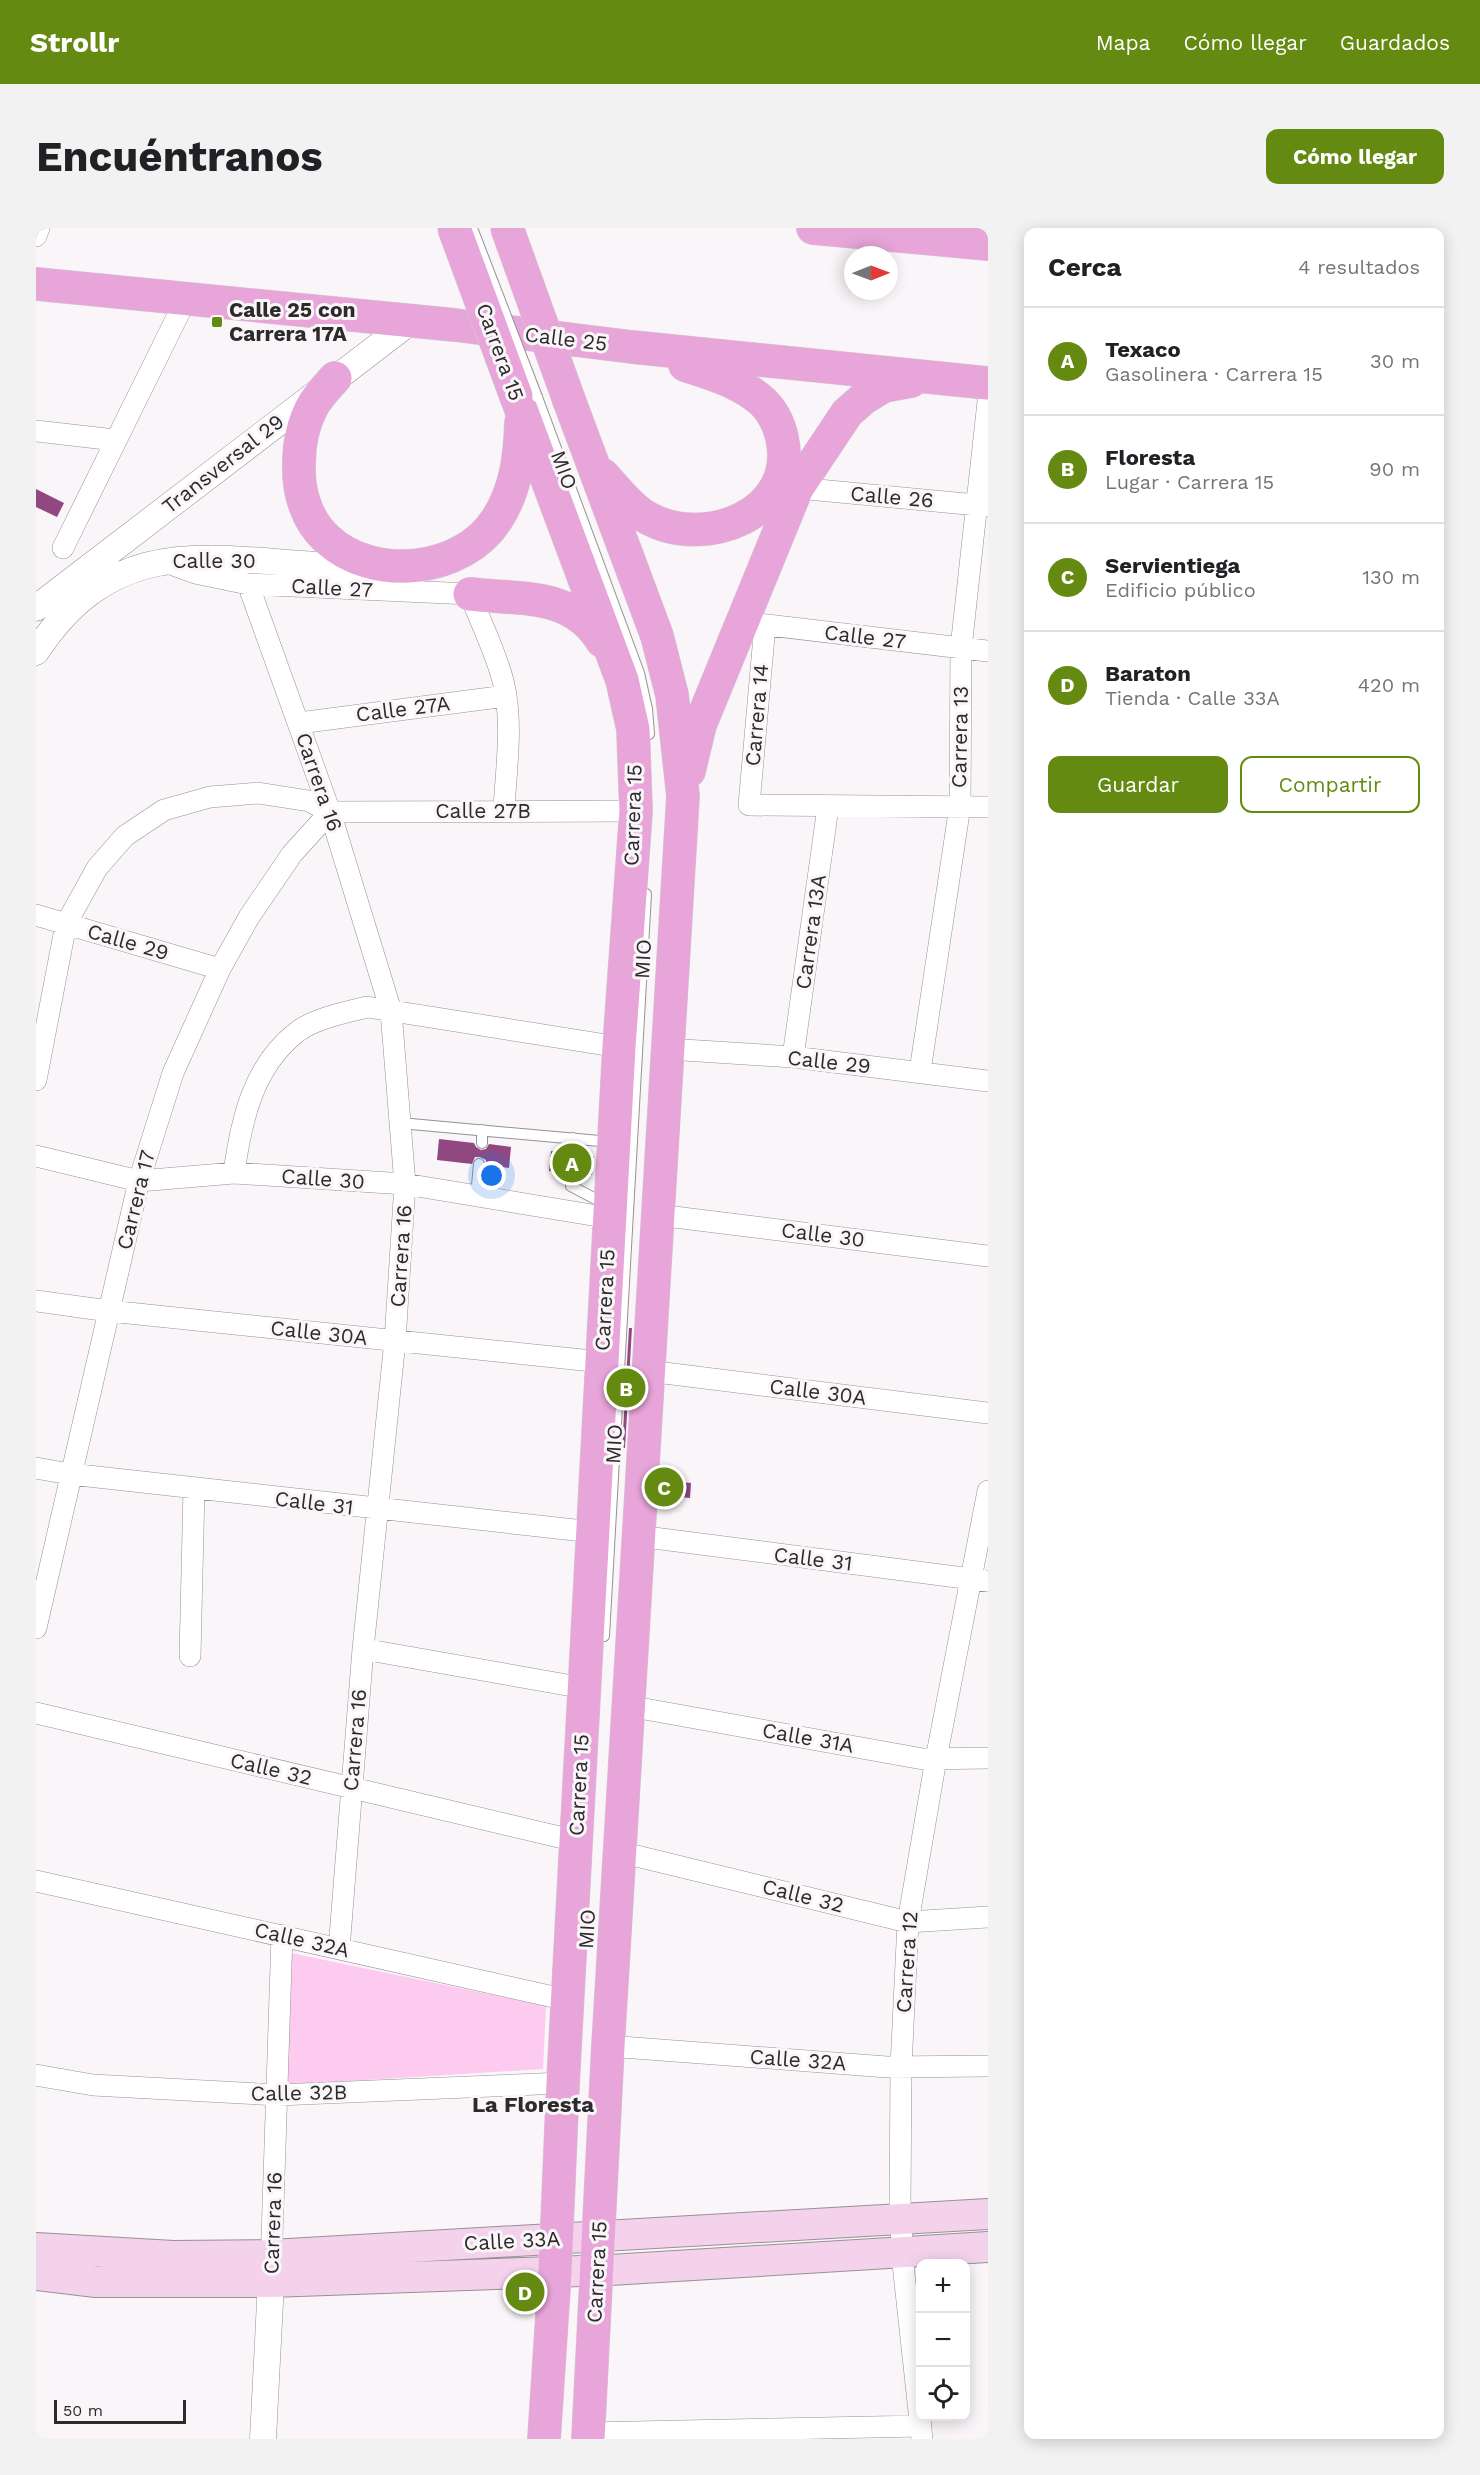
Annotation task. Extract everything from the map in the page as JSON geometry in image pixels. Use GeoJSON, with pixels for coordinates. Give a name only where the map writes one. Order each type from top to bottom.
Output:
{"type":"FeatureCollection","features":[{"type":"Feature","properties":{"kind":"main road","name":"Carrera 15"},"geometry":{"type":"LineString","coordinates":[[454,228],[525,402],[617,665],[627,696],[633,729],[636,811],[619,1047],[563,2083],[584,2437]]}},
{"type":"Feature","properties":{"kind":"main road","name":"Carrera 15"},"geometry":{"type":"LineString","coordinates":[[507,228],[562,404],[593,464],[657,636],[672,695],[682,796],[669,1049],[608,2046],[544,2439]]}},
{"type":"Feature","properties":{"kind":"main road"},"geometry":{"type":"LineString","coordinates":[[813,228],[988,244]]}},
{"type":"Feature","properties":{"kind":"main road","name":"Calle 25"},"geometry":{"type":"LineString","coordinates":[[36,284],[411,321],[632,347],[988,383]]}},
{"type":"Feature","properties":{"kind":"main road"},"geometry":{"type":"LineString","coordinates":[[593,464],[639,512],[663,525],[686,530],[718,528],[745,516],[768,496],[782,471],[784,446],[779,426],[770,410],[754,395],[745,388],[715,375],[632,347]]}},
{"type":"Feature","properties":{"kind":"main road"},"geometry":{"type":"LineString","coordinates":[[335,378],[313,406],[304,427],[299,461],[299,485],[302,497],[312,520],[326,539],[354,556],[389,566],[413,566],[439,561],[465,549],[487,532],[504,507],[520,458],[525,402]]}},
{"type":"Feature","properties":{"kind":"main road"},"geometry":{"type":"LineString","coordinates":[[682,796],[700,725],[753,623],[797,488],[847,412],[884,386],[924,378]]}},
{"type":"Feature","properties":{"kind":"main road"},"geometry":{"type":"LineString","coordinates":[[470,594],[556,603],[568,608],[590,624],[617,665]]}},
{"type":"Feature","properties":{"kind":"main road","name":"Calle 33A"},"geometry":{"type":"LineString","coordinates":[[575,2255],[900,2218],[988,2214]]}},
{"type":"Feature","properties":{"kind":"main road","name":"Calle 33A"},"geometry":{"type":"LineString","coordinates":[[36,2275],[106,2282],[271,2268],[575,2255],[902,2252],[988,2247]]}},
{"type":"Feature","properties":{"kind":"main road","name":"Calle 33A"},"geometry":{"type":"LineString","coordinates":[[36,2248],[173,2256],[271,2268]]}},
{"type":"Feature","properties":{"kind":"street"},"geometry":{"type":"LineString","coordinates":[[36,236],[39,228]]}},
{"type":"Feature","properties":{"kind":"street"},"geometry":{"type":"LineString","coordinates":[[63,548],[186,299]]}},
{"type":"Feature","properties":{"kind":"street","name":"Transversal 29"},"geometry":{"type":"LineString","coordinates":[[36,608],[411,321]]}},
{"type":"Feature","properties":{"kind":"street","name":"Carrera 13"},"geometry":{"type":"LineString","coordinates":[[920,1071],[960,806],[961,648],[982,505],[988,402]]}},
{"type":"Feature","properties":{"kind":"street"},"geometry":{"type":"LineString","coordinates":[[36,431],[115,440]]}},
{"type":"Feature","properties":{"kind":"street","name":"Calle 26"},"geometry":{"type":"LineString","coordinates":[[797,488],[982,505]]}},
{"type":"Feature","properties":{"kind":"street","name":"Calle 30"},"geometry":{"type":"LineString","coordinates":[[36,652],[69,610],[94,589],[128,570],[162,561],[223,557],[341,567],[389,566]]}},
{"type":"Feature","properties":{"kind":"street","name":"Calle 27"},"geometry":{"type":"LineString","coordinates":[[162,561],[195,573],[248,584],[470,594]]}},
{"type":"Feature","properties":{"kind":"street","name":"Carrera 16"},"geometry":{"type":"LineString","coordinates":[[248,584],[330,812],[391,1011],[405,1184],[395,1341],[363,1649],[339,1949]]}},
{"type":"Feature","properties":{"kind":"street"},"geometry":{"type":"LineString","coordinates":[[470,594],[500,671],[506,696],[508,727],[504,810]]}},
{"type":"Feature","properties":{"kind":"street","name":"Calle 27"},"geometry":{"type":"LineString","coordinates":[[753,623],[988,651]]}},
{"type":"Feature","properties":{"kind":"street","name":"Carrera 14"},"geometry":{"type":"LineString","coordinates":[[753,623],[748,805],[828,807]]}},
{"type":"Feature","properties":{"kind":"street","name":"Calle 27A"},"geometry":{"type":"LineString","coordinates":[[299,723],[506,696]]}},
{"type":"Feature","properties":{"kind":"street"},"geometry":{"type":"LineString","coordinates":[[36,1080],[66,924],[82,891],[97,868],[125,836],[164,810],[210,797],[258,793],[309,801],[330,812]]}},
{"type":"Feature","properties":{"kind":"street"},"geometry":{"type":"LineString","coordinates":[[828,807],[988,807]]}},
{"type":"Feature","properties":{"kind":"street","name":"Carrera 13A"},"geometry":{"type":"LineString","coordinates":[[793,1057],[828,807]]}},
{"type":"Feature","properties":{"kind":"street","name":"Calle 27B"},"geometry":{"type":"LineString","coordinates":[[330,812],[636,811]]}},
{"type":"Feature","properties":{"kind":"street","name":"Carrera 17"},"geometry":{"type":"LineString","coordinates":[[36,1628],[38,1605],[139,1181],[173,1073],[220,969],[249,916],[292,854],[330,812]]}},
{"type":"Feature","properties":{"kind":"street","name":"Calle 29"},"geometry":{"type":"LineString","coordinates":[[36,915],[220,969]]}},
{"type":"Feature","properties":{"kind":"street"},"geometry":{"type":"LineString","coordinates":[[234,1173],[239,1138],[248,1102],[266,1065],[297,1031],[334,1015],[367,1007],[619,1047]]}},
{"type":"Feature","properties":{"kind":"street","name":"Calle 29"},"geometry":{"type":"LineString","coordinates":[[669,1049],[793,1057],[988,1081]]}},
{"type":"Feature","properties":{"kind":"street","name":"Calle 30"},"geometry":{"type":"LineString","coordinates":[[36,1156],[139,1181],[234,1173],[405,1184],[570,1211],[610,1213]]}},
{"type":"Feature","properties":{"kind":"street","name":"Calle 30"},"geometry":{"type":"LineString","coordinates":[[658,1215],[988,1256]]}},
{"type":"Feature","properties":{"kind":"street","name":"Calle 30A"},"geometry":{"type":"LineString","coordinates":[[36,1301],[109,1311],[602,1362]]}},
{"type":"Feature","properties":{"kind":"street","name":"Calle 30A"},"geometry":{"type":"LineString","coordinates":[[648,1371],[988,1413]]}},
{"type":"Feature","properties":{"kind":"street","name":"Calle 31"},"geometry":{"type":"LineString","coordinates":[[36,1468],[194,1489],[593,1532]]}},
{"type":"Feature","properties":{"kind":"street"},"geometry":{"type":"LineString","coordinates":[[190,1656],[194,1489]]}},
{"type":"Feature","properties":{"kind":"street","name":"Carrera 12"},"geometry":{"type":"LineString","coordinates":[[922,2432],[900,2218],[901,2067],[908,1922],[936,1759],[980,1580],[988,1491]]}},
{"type":"Feature","properties":{"kind":"street","name":"Calle 31"},"geometry":{"type":"LineString","coordinates":[[638,1536],[980,1580]]}},
{"type":"Feature","properties":{"kind":"street"},"geometry":{"type":"LineString","coordinates":[[363,1649],[585,1688]]}},
{"type":"Feature","properties":{"kind":"street","name":"Calle 31A"},"geometry":{"type":"LineString","coordinates":[[628,1706],[923,1759],[988,1758]]}},
{"type":"Feature","properties":{"kind":"street","name":"Calle 32"},"geometry":{"type":"LineString","coordinates":[[36,1713],[576,1841]]}},
{"type":"Feature","properties":{"kind":"street","name":"Calle 32"},"geometry":{"type":"LineString","coordinates":[[620,1852],[908,1922],[988,1917]]}},
{"type":"Feature","properties":{"kind":"street","name":"Calle 32A"},"geometry":{"type":"LineString","coordinates":[[36,1881],[567,2000]]}},
{"type":"Feature","properties":{"kind":"street","name":"Carrera 16"},"geometry":{"type":"LineString","coordinates":[[263,2439],[282,1935]]}},
{"type":"Feature","properties":{"kind":"street","name":"Calle 32A"},"geometry":{"type":"LineString","coordinates":[[608,2046],[901,2067],[988,2066]]}},
{"type":"Feature","properties":{"kind":"street","name":"Calle 32B"},"geometry":{"type":"LineString","coordinates":[[36,2075],[93,2085],[277,2096],[563,2083]]}},
{"type":"Feature","properties":{"kind":"street"},"geometry":{"type":"LineString","coordinates":[[584,2437],[922,2432]]}},
{"type":"Feature","properties":{"kind":"street"},"geometry":{"type":"LineString","coordinates":[[539,2439],[544,2439]]}},
{"type":"Feature","properties":{"kind":"lane","name":"MIO"},"geometry":{"type":"LineString","coordinates":[[472,228],[525,402],[639,673],[647,709],[649,750]]}},
{"type":"Feature","properties":{"kind":"lane"},"geometry":{"type":"LineString","coordinates":[[528,322],[562,404]]}},
{"type":"Feature","properties":{"kind":"lane"},"geometry":{"type":"LineString","coordinates":[[653,669],[663,706],[665,738]]}},
{"type":"Feature","properties":{"kind":"lane","name":"MIO"},"geometry":{"type":"LineString","coordinates":[[603,1648],[647,885]]}},
{"type":"Feature","properties":{"kind":"lane"},"geometry":{"type":"LineString","coordinates":[[400,1123],[614,1142]]}},
{"type":"Feature","properties":{"kind":"lane"},"geometry":{"type":"LineString","coordinates":[[482,1143],[483,1131]]}},
{"type":"Feature","properties":{"kind":"lane"},"geometry":{"type":"LineString","coordinates":[[573,1138],[573,1154]]}},
{"type":"Feature","properties":{"kind":"lane"},"geometry":{"type":"LineString","coordinates":[[476,1196],[479,1164]]}},
{"type":"Feature","properties":{"kind":"lane"},"geometry":{"type":"LineString","coordinates":[[570,1211],[571,1173]]}},
{"type":"Feature","properties":{"kind":"lane"},"geometry":{"type":"LineString","coordinates":[[571,1186],[610,1213]]}},
{"type":"Feature","properties":{"kind":"lane","name":"MIO"},"geometry":{"type":"LineString","coordinates":[[575,2255],[624,1593]]}},
{"type":"Feature","properties":{"kind":"shaded area"},"geometry":{"type":"Polygon","coordinates":[[[291,1953],[546,2006],[543,2069],[286,2085],[291,1953]]]}},
{"type":"Feature","properties":{"kind":"building"},"geometry":{"type":"Polygon","coordinates":[[[36,489],[64,503],[57,517],[36,507],[36,489]]]}},
{"type":"Feature","properties":{"kind":"building"},"geometry":{"type":"Polygon","coordinates":[[[439,1139],[474,1143],[481,1150],[486,1149],[489,1144],[511,1147],[509,1168],[486,1165],[486,1160],[480,1157],[475,1157],[472,1164],[437,1160],[439,1139]]]}},
{"type":"Feature","properties":{"kind":"building"},"geometry":{"type":"Polygon","coordinates":[[[551,1151],[566,1153],[567,1158],[572,1161],[577,1160],[580,1154],[594,1156],[592,1175],[579,1174],[572,1166],[567,1167],[564,1172],[549,1171],[551,1151]]]}},
{"type":"Feature","properties":{"kind":"building"},"geometry":{"type":"Polygon","coordinates":[[[629,1328],[632,1328],[625,1448],[622,1448],[629,1328]]]}},
{"type":"Feature","properties":{"kind":"building"},"geometry":{"type":"Polygon","coordinates":[[[661,1480],[691,1483],[690,1498],[660,1495],[661,1480]]]}},
{"type":"Feature","properties":{"kind":"place","name":"Calle 25 con Carrera 17A"},"geometry":{"type":"Point","coordinates":[217,322]}},
{"type":"Feature","properties":{"kind":"place","name":"Texaco"},"geometry":{"type":"Point","coordinates":[572,1163]}},
{"type":"Feature","properties":{"kind":"place","name":"Floresta"},"geometry":{"type":"Point","coordinates":[626,1388]}},
{"type":"Feature","properties":{"kind":"place","name":"Servientiega"},"geometry":{"type":"Point","coordinates":[664,1487]}},
{"type":"Feature","properties":{"kind":"place","name":"Baraton"},"geometry":{"type":"Point","coordinates":[525,2292]}},
{"type":"Feature","properties":{"kind":"district","name":"La Floresta"},"geometry":{"type":"Point","coordinates":[533,2104]}}]}
